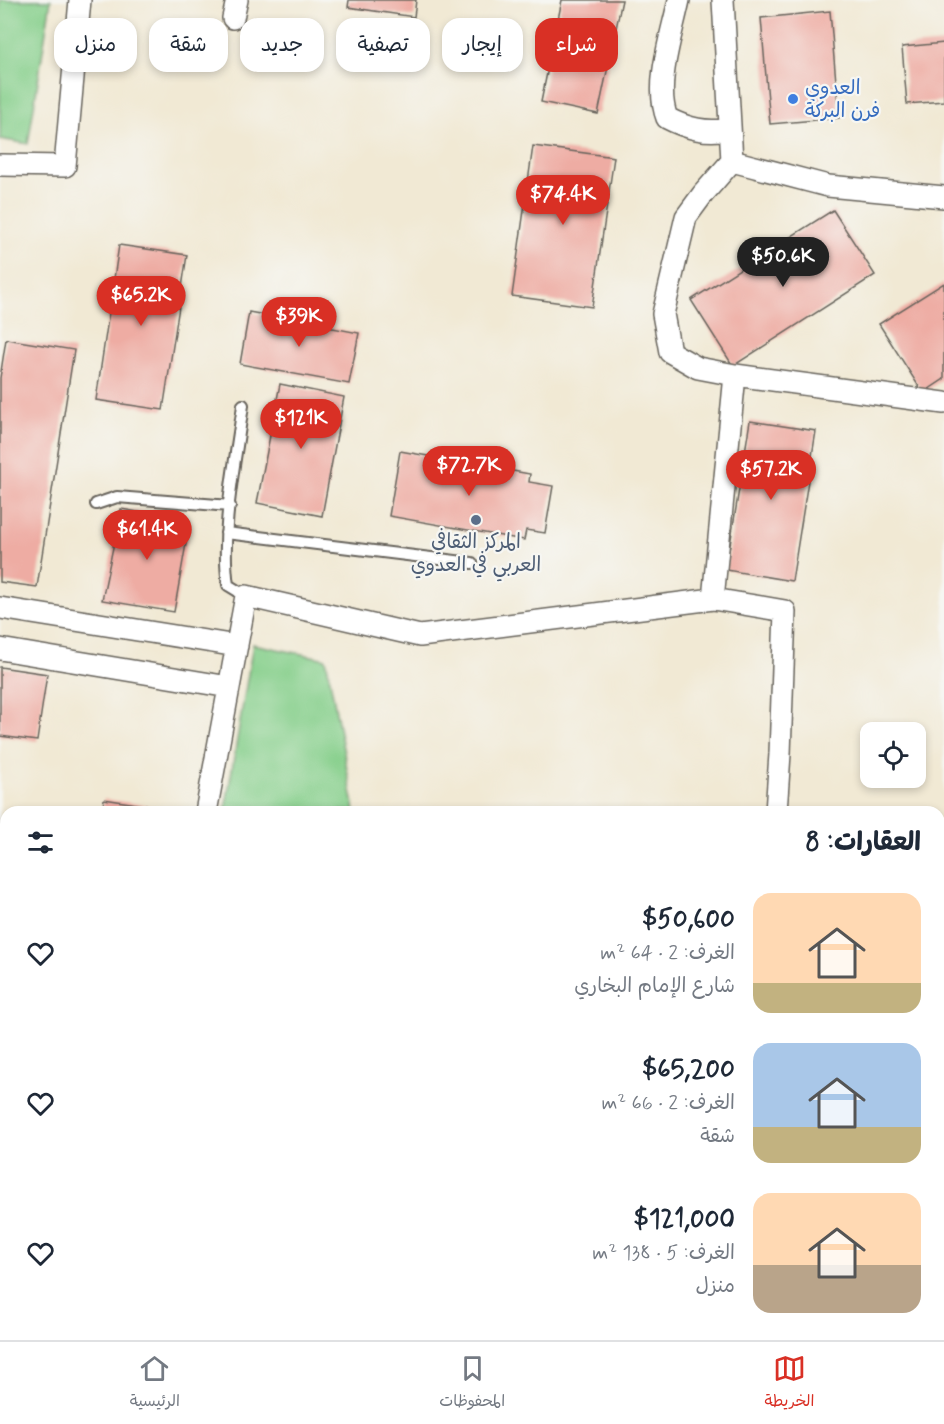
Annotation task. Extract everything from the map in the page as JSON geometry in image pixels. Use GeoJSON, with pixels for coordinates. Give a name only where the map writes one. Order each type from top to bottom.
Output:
{"type":"FeatureCollection","features":[{"type":"Feature","properties":{"kind":"street"},"geometry":{"type":"LineString","coordinates":[[0,165],[65,166],[80,0]]}},
{"type":"Feature","properties":{"kind":"street"},"geometry":{"type":"LineString","coordinates":[[679,0],[663,75],[663,109],[667,118],[682,126],[710,132],[729,129]]}},
{"type":"Feature","properties":{"kind":"street"},"geometry":{"type":"LineString","coordinates":[[723,0],[732,161],[686,217],[663,314],[670,352],[698,368],[735,375],[944,403]]}},
{"type":"Feature","properties":{"kind":"street"},"geometry":{"type":"LineString","coordinates":[[732,161],[828,186],[944,197]]}},
{"type":"Feature","properties":{"kind":"street"},"geometry":{"type":"LineString","coordinates":[[713,599],[735,375]]}},
{"type":"Feature","properties":{"kind":"street"},"geometry":{"type":"LineString","coordinates":[[207,806],[246,596],[420,636],[713,599],[785,611],[776,806]]}},
{"type":"Feature","properties":{"kind":"street"},"geometry":{"type":"LineString","coordinates":[[0,608],[237,646]]}},
{"type":"Feature","properties":{"kind":"street"},"geometry":{"type":"LineString","coordinates":[[0,649],[229,687]]}},
{"type":"Feature","properties":{"kind":"lane"},"geometry":{"type":"LineString","coordinates":[[243,405],[226,533],[225,562],[228,585],[246,596]]}},
{"type":"Feature","properties":{"kind":"lane"},"geometry":{"type":"LineString","coordinates":[[96,504],[117,497],[230,506]]}},
{"type":"Feature","properties":{"kind":"lane"},"geometry":{"type":"LineString","coordinates":[[226,533],[472,563]]}},
{"type":"Feature","properties":{"kind":"green space"},"geometry":{"type":"Polygon","coordinates":[[[0,0],[51,0],[28,144],[0,139],[0,0]]]}},
{"type":"Feature","properties":{"kind":"green space"},"geometry":{"type":"Polygon","coordinates":[[[253,644],[326,659],[354,806],[226,806],[253,644]]]}},
{"type":"Feature","properties":{"kind":"building"},"geometry":{"type":"Polygon","coordinates":[[[349,0],[416,0],[414,17],[348,7],[349,0]]]}},
{"type":"Feature","properties":{"kind":"building"},"geometry":{"type":"Polygon","coordinates":[[[562,0],[622,0],[618,19],[558,18],[562,0]]]}},
{"type":"Feature","properties":{"kind":"building"},"geometry":{"type":"Polygon","coordinates":[[[830,11],[839,118],[770,124],[761,18],[830,11]]]}},
{"type":"Feature","properties":{"kind":"building"},"geometry":{"type":"Polygon","coordinates":[[[944,43],[944,101],[907,104],[902,47],[944,43]]]}},
{"type":"Feature","properties":{"kind":"building"},"geometry":{"type":"Polygon","coordinates":[[[547,72],[607,72],[598,114],[541,102],[547,72]]]}},
{"type":"Feature","properties":{"kind":"building"},"geometry":{"type":"Polygon","coordinates":[[[533,146],[614,157],[592,307],[512,296],[533,146]]]}},
{"type":"Feature","properties":{"kind":"building"},"geometry":{"type":"Polygon","coordinates":[[[833,210],[875,275],[733,366],[691,300],[833,210]]]}},
{"type":"Feature","properties":{"kind":"building"},"geometry":{"type":"Polygon","coordinates":[[[119,245],[187,255],[163,410],[96,400],[119,245]]]}},
{"type":"Feature","properties":{"kind":"building"},"geometry":{"type":"Polygon","coordinates":[[[944,283],[944,379],[923,393],[879,324],[944,283]]]}},
{"type":"Feature","properties":{"kind":"building"},"geometry":{"type":"Polygon","coordinates":[[[249,312],[359,333],[349,384],[240,364],[249,312]]]}},
{"type":"Feature","properties":{"kind":"building"},"geometry":{"type":"Polygon","coordinates":[[[6,339],[74,350],[37,587],[0,582],[0,378],[6,339]]]}},
{"type":"Feature","properties":{"kind":"building"},"geometry":{"type":"Polygon","coordinates":[[[280,384],[344,397],[322,516],[257,503],[280,384]]]}},
{"type":"Feature","properties":{"kind":"building"},"geometry":{"type":"Polygon","coordinates":[[[750,421],[816,431],[792,581],[726,570],[750,421]]]}},
{"type":"Feature","properties":{"kind":"building"},"geometry":{"type":"Polygon","coordinates":[[[400,451],[530,474],[529,482],[553,486],[545,533],[526,530],[524,540],[389,516],[400,451]]]}},
{"type":"Feature","properties":{"kind":"building"},"geometry":{"type":"Polygon","coordinates":[[[121,509],[190,521],[174,612],[102,600],[121,509]]]}},
{"type":"Feature","properties":{"kind":"building"},"geometry":{"type":"Polygon","coordinates":[[[0,667],[47,674],[37,741],[0,736],[0,667]]]}},
{"type":"Feature","properties":{"kind":"building"},"geometry":{"type":"Polygon","coordinates":[[[104,799],[149,806],[103,806],[104,799]]]}},
{"type":"Feature","properties":{"kind":"place","name":"العدوي فرن البركة"},"geometry":{"type":"Point","coordinates":[793,99]}},
{"type":"Feature","properties":{"kind":"place","name":"المركز الثقافي العربي في العدوي"},"geometry":{"type":"Point","coordinates":[476,520]}}]}
